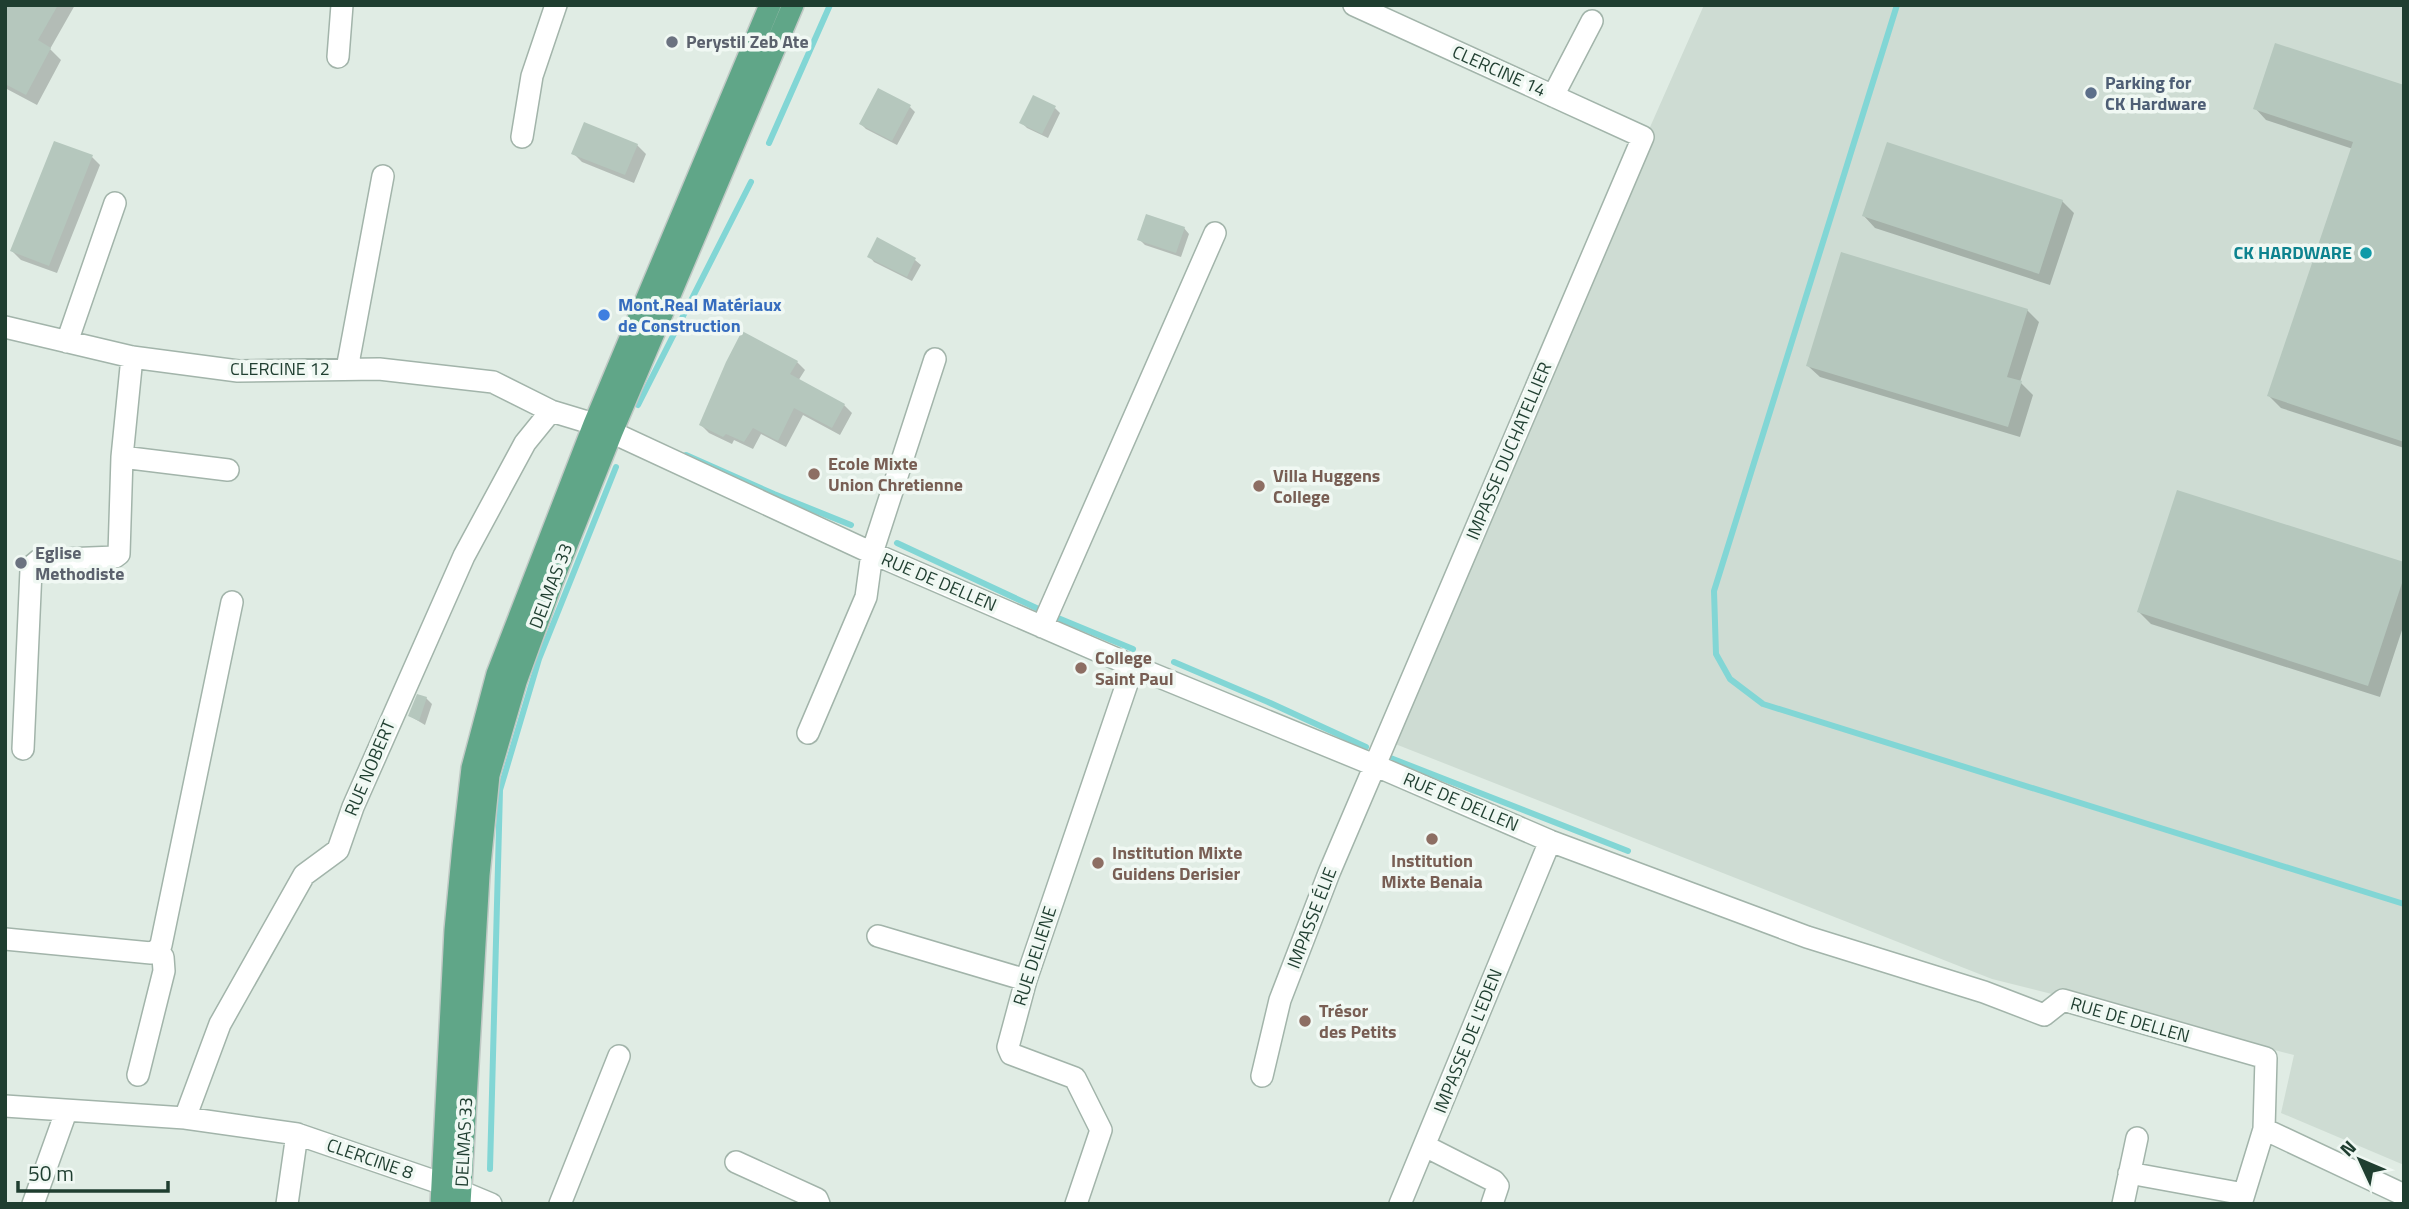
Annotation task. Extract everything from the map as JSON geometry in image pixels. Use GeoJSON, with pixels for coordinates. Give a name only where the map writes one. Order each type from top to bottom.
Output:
{"type":"FeatureCollection","features":[{"type":"Feature","properties":{"kind":"main road","name":"DELMAS 33"},"geometry":{"type":"LineString","coordinates":[[603,428],[770,5]]}},
{"type":"Feature","properties":{"kind":"main road","name":"DELMAS 33"},"geometry":{"type":"LineString","coordinates":[[451,1196],[455,930],[472,768],[497,674],[603,428],[793,5]]}},
{"type":"Feature","properties":{"kind":"street"},"geometry":{"type":"LineString","coordinates":[[338,57],[342,5]]}},
{"type":"Feature","properties":{"kind":"street"},"geometry":{"type":"LineString","coordinates":[[522,137],[532,76],[556,5]]}},
{"type":"Feature","properties":{"kind":"street","name":"CLERCINE 14"},"geometry":{"type":"LineString","coordinates":[[1354,5],[1643,136]]}},
{"type":"Feature","properties":{"kind":"street"},"geometry":{"type":"LineString","coordinates":[[1553,96],[1592,21]]}},
{"type":"Feature","properties":{"kind":"street","name":"IMPASSE DUCHATELLIER"},"geometry":{"type":"LineString","coordinates":[[1374,765],[1643,136]]}},
{"type":"Feature","properties":{"kind":"street"},"geometry":{"type":"LineString","coordinates":[[347,369],[383,176]]}},
{"type":"Feature","properties":{"kind":"street"},"geometry":{"type":"LineString","coordinates":[[67,342],[115,203]]}},
{"type":"Feature","properties":{"kind":"street"},"geometry":{"type":"LineString","coordinates":[[1042,626],[1215,233]]}},
{"type":"Feature","properties":{"kind":"street","name":"CLERCINE 12"},"geometry":{"type":"LineString","coordinates":[[5,327],[132,357],[238,371],[379,369],[493,382],[551,411],[603,428]]}},
{"type":"Feature","properties":{"kind":"street"},"geometry":{"type":"LineString","coordinates":[[23,749],[33,565],[39,560],[115,557],[118,554],[122,457],[132,357]]}},
{"type":"Feature","properties":{"kind":"street"},"geometry":{"type":"LineString","coordinates":[[808,733],[866,597],[872,553],[935,359]]}},
{"type":"Feature","properties":{"kind":"street","name":"RUE NOBERT"},"geometry":{"type":"LineString","coordinates":[[185,1118],[220,1024],[304,875],[338,850],[353,807],[464,556],[525,443],[551,411]]}},
{"type":"Feature","properties":{"kind":"street","name":"RUE DE DELLEN"},"geometry":{"type":"LineString","coordinates":[[603,428],[872,553],[1550,841],[1807,937],[1984,992],[2044,1015],[2063,1000],[2266,1058],[2264,1129]]}},
{"type":"Feature","properties":{"kind":"street"},"geometry":{"type":"LineString","coordinates":[[122,457],[228,470]]}},
{"type":"Feature","properties":{"kind":"street"},"geometry":{"type":"LineString","coordinates":[[5,939],[151,953],[161,945],[232,602]]}},
{"type":"Feature","properties":{"kind":"street","name":"RUE DELIENE"},"geometry":{"type":"LineString","coordinates":[[1076,1204],[1101,1130],[1075,1079],[1009,1051],[1026,980],[1133,666]]}},
{"type":"Feature","properties":{"kind":"street","name":"IMPASSE ÉLIE"},"geometry":{"type":"LineString","coordinates":[[1262,1076],[1280,1000],[1374,765]]}},
{"type":"Feature","properties":{"kind":"street","name":"IMPASSE DE L'EDEN"},"geometry":{"type":"LineString","coordinates":[[1400,1204],[1550,841]]}},
{"type":"Feature","properties":{"kind":"street"},"geometry":{"type":"LineString","coordinates":[[878,936],[1026,980]]}},
{"type":"Feature","properties":{"kind":"street"},"geometry":{"type":"LineString","coordinates":[[138,1075],[164,971],[163,957],[157,950]]}},
{"type":"Feature","properties":{"kind":"street"},"geometry":{"type":"LineString","coordinates":[[560,1204],[619,1056]]}},
{"type":"Feature","properties":{"kind":"street","name":"CLERCINE 8"},"geometry":{"type":"LineString","coordinates":[[5,1106],[185,1118],[297,1134],[451,1196],[491,1204]]}},
{"type":"Feature","properties":{"kind":"street"},"geometry":{"type":"LineString","coordinates":[[33,1204],[66,1112]]}},
{"type":"Feature","properties":{"kind":"street"},"geometry":{"type":"LineString","coordinates":[[2129,1173],[2243,1199],[2264,1129],[2404,1195]]}},
{"type":"Feature","properties":{"kind":"street"},"geometry":{"type":"LineString","coordinates":[[287,1204],[297,1134]]}},
{"type":"Feature","properties":{"kind":"street"},"geometry":{"type":"LineString","coordinates":[[2123,1204],[2137,1138]]}},
{"type":"Feature","properties":{"kind":"street"},"geometry":{"type":"LineString","coordinates":[[1425,1146],[1494,1181],[1498,1186],[1492,1204]]}},
{"type":"Feature","properties":{"kind":"street"},"geometry":{"type":"LineString","coordinates":[[736,1162],[817,1199],[819,1204]]}},
{"type":"Feature","properties":{"kind":"shaded area"},"geometry":{"type":"Polygon","coordinates":[[[1704,5],[2404,5],[2404,1165],[2281,1113],[2294,1055],[1992,979],[1380,738],[1704,5]]]}},
{"type":"Feature","properties":{"kind":"building"},"geometry":{"type":"Polygon","coordinates":[[[8,5],[58,5],[38,40],[51,48],[26,95],[5,84],[5,11],[8,5]]]}},
{"type":"Feature","properties":{"kind":"building"},"geometry":{"type":"Polygon","coordinates":[[[2275,43],[2404,85],[2404,442],[2267,396],[2353,142],[2253,109],[2275,43]]]}},
{"type":"Feature","properties":{"kind":"building"},"geometry":{"type":"Polygon","coordinates":[[[878,88],[911,105],[892,141],[859,124],[878,88]]]}},
{"type":"Feature","properties":{"kind":"building"},"geometry":{"type":"Polygon","coordinates":[[[1033,95],[1056,106],[1042,134],[1019,123],[1033,95]]]}},
{"type":"Feature","properties":{"kind":"building"},"geometry":{"type":"Polygon","coordinates":[[[584,122],[638,144],[625,175],[571,154],[584,122]]]}},
{"type":"Feature","properties":{"kind":"building"},"geometry":{"type":"Polygon","coordinates":[[[54,141],[93,155],[49,266],[10,251],[54,141]]]}},
{"type":"Feature","properties":{"kind":"building"},"geometry":{"type":"Polygon","coordinates":[[[1887,142],[2063,200],[2039,274],[1862,216],[1887,142]]]}},
{"type":"Feature","properties":{"kind":"building"},"geometry":{"type":"Polygon","coordinates":[[[1146,214],[1185,227],[1176,253],[1137,240],[1146,214]]]}},
{"type":"Feature","properties":{"kind":"building"},"geometry":{"type":"Polygon","coordinates":[[[877,237],[916,258],[907,277],[867,257],[877,237]]]}},
{"type":"Feature","properties":{"kind":"building"},"geometry":{"type":"Polygon","coordinates":[[[1841,252],[2028,309],[2007,377],[2022,381],[2008,427],[1806,366],[1841,252]]]}},
{"type":"Feature","properties":{"kind":"building"},"geometry":{"type":"Polygon","coordinates":[[[742,331],[798,361],[790,374],[845,404],[832,428],[794,408],[778,441],[753,428],[744,442],[726,434],[723,437],[699,425],[742,331]]]}},
{"type":"Feature","properties":{"kind":"building"},"geometry":{"type":"Polygon","coordinates":[[[2177,490],[2404,562],[2404,577],[2368,686],[2137,612],[2177,490]]]}},
{"type":"Feature","properties":{"kind":"building"},"geometry":{"type":"Polygon","coordinates":[[[417,694],[427,697],[419,721],[408,716],[417,694]]]}},
{"type":"Feature","properties":{"kind":"waterway"},"geometry":{"type":"LineString","coordinates":[[769,143],[830,5]]}},
{"type":"Feature","properties":{"kind":"waterway"},"geometry":{"type":"LineString","coordinates":[[1897,5],[1714,591],[1716,654],[1730,679],[1763,704],[2404,904]]}},
{"type":"Feature","properties":{"kind":"waterway"},"geometry":{"type":"LineString","coordinates":[[638,405],[751,182]]}},
{"type":"Feature","properties":{"kind":"waterway"},"geometry":{"type":"LineString","coordinates":[[686,455],[851,525]]}},
{"type":"Feature","properties":{"kind":"waterway"},"geometry":{"type":"LineString","coordinates":[[490,1169],[500,790],[539,659],[616,467]]}},
{"type":"Feature","properties":{"kind":"waterway"},"geometry":{"type":"LineString","coordinates":[[897,543],[1058,618],[1133,649]]}},
{"type":"Feature","properties":{"kind":"waterway"},"geometry":{"type":"LineString","coordinates":[[1174,662],[1366,747]]}},
{"type":"Feature","properties":{"kind":"waterway"},"geometry":{"type":"LineString","coordinates":[[1388,757],[1628,851]]}},
{"type":"Feature","properties":{"kind":"place","name":"Perystil Zeb Ate"},"geometry":{"type":"Point","coordinates":[672,42]}},
{"type":"Feature","properties":{"kind":"place","name":"Parking for CK Hardware"},"geometry":{"type":"Point","coordinates":[2091,93]}},
{"type":"Feature","properties":{"kind":"place","name":"CK HARDWARE"},"geometry":{"type":"Point","coordinates":[2366,253]}},
{"type":"Feature","properties":{"kind":"place","name":"Mont.Real Matériaux de Construction"},"geometry":{"type":"Point","coordinates":[604,315]}},
{"type":"Feature","properties":{"kind":"place","name":"Ecole Mixte Union Chretienne"},"geometry":{"type":"Point","coordinates":[814,474]}},
{"type":"Feature","properties":{"kind":"place","name":"Villa Huggens College"},"geometry":{"type":"Point","coordinates":[1259,486]}},
{"type":"Feature","properties":{"kind":"place","name":"Eglise Methodiste"},"geometry":{"type":"Point","coordinates":[21,563]}},
{"type":"Feature","properties":{"kind":"place","name":"College Saint Paul"},"geometry":{"type":"Point","coordinates":[1081,668]}},
{"type":"Feature","properties":{"kind":"place","name":"Institution Mixte Benaia"},"geometry":{"type":"Point","coordinates":[1432,839]}},
{"type":"Feature","properties":{"kind":"place","name":"Institution Mixte Guidens Derisier"},"geometry":{"type":"Point","coordinates":[1098,863]}},
{"type":"Feature","properties":{"kind":"place","name":"Trésor des Petits"},"geometry":{"type":"Point","coordinates":[1305,1021]}}]}
